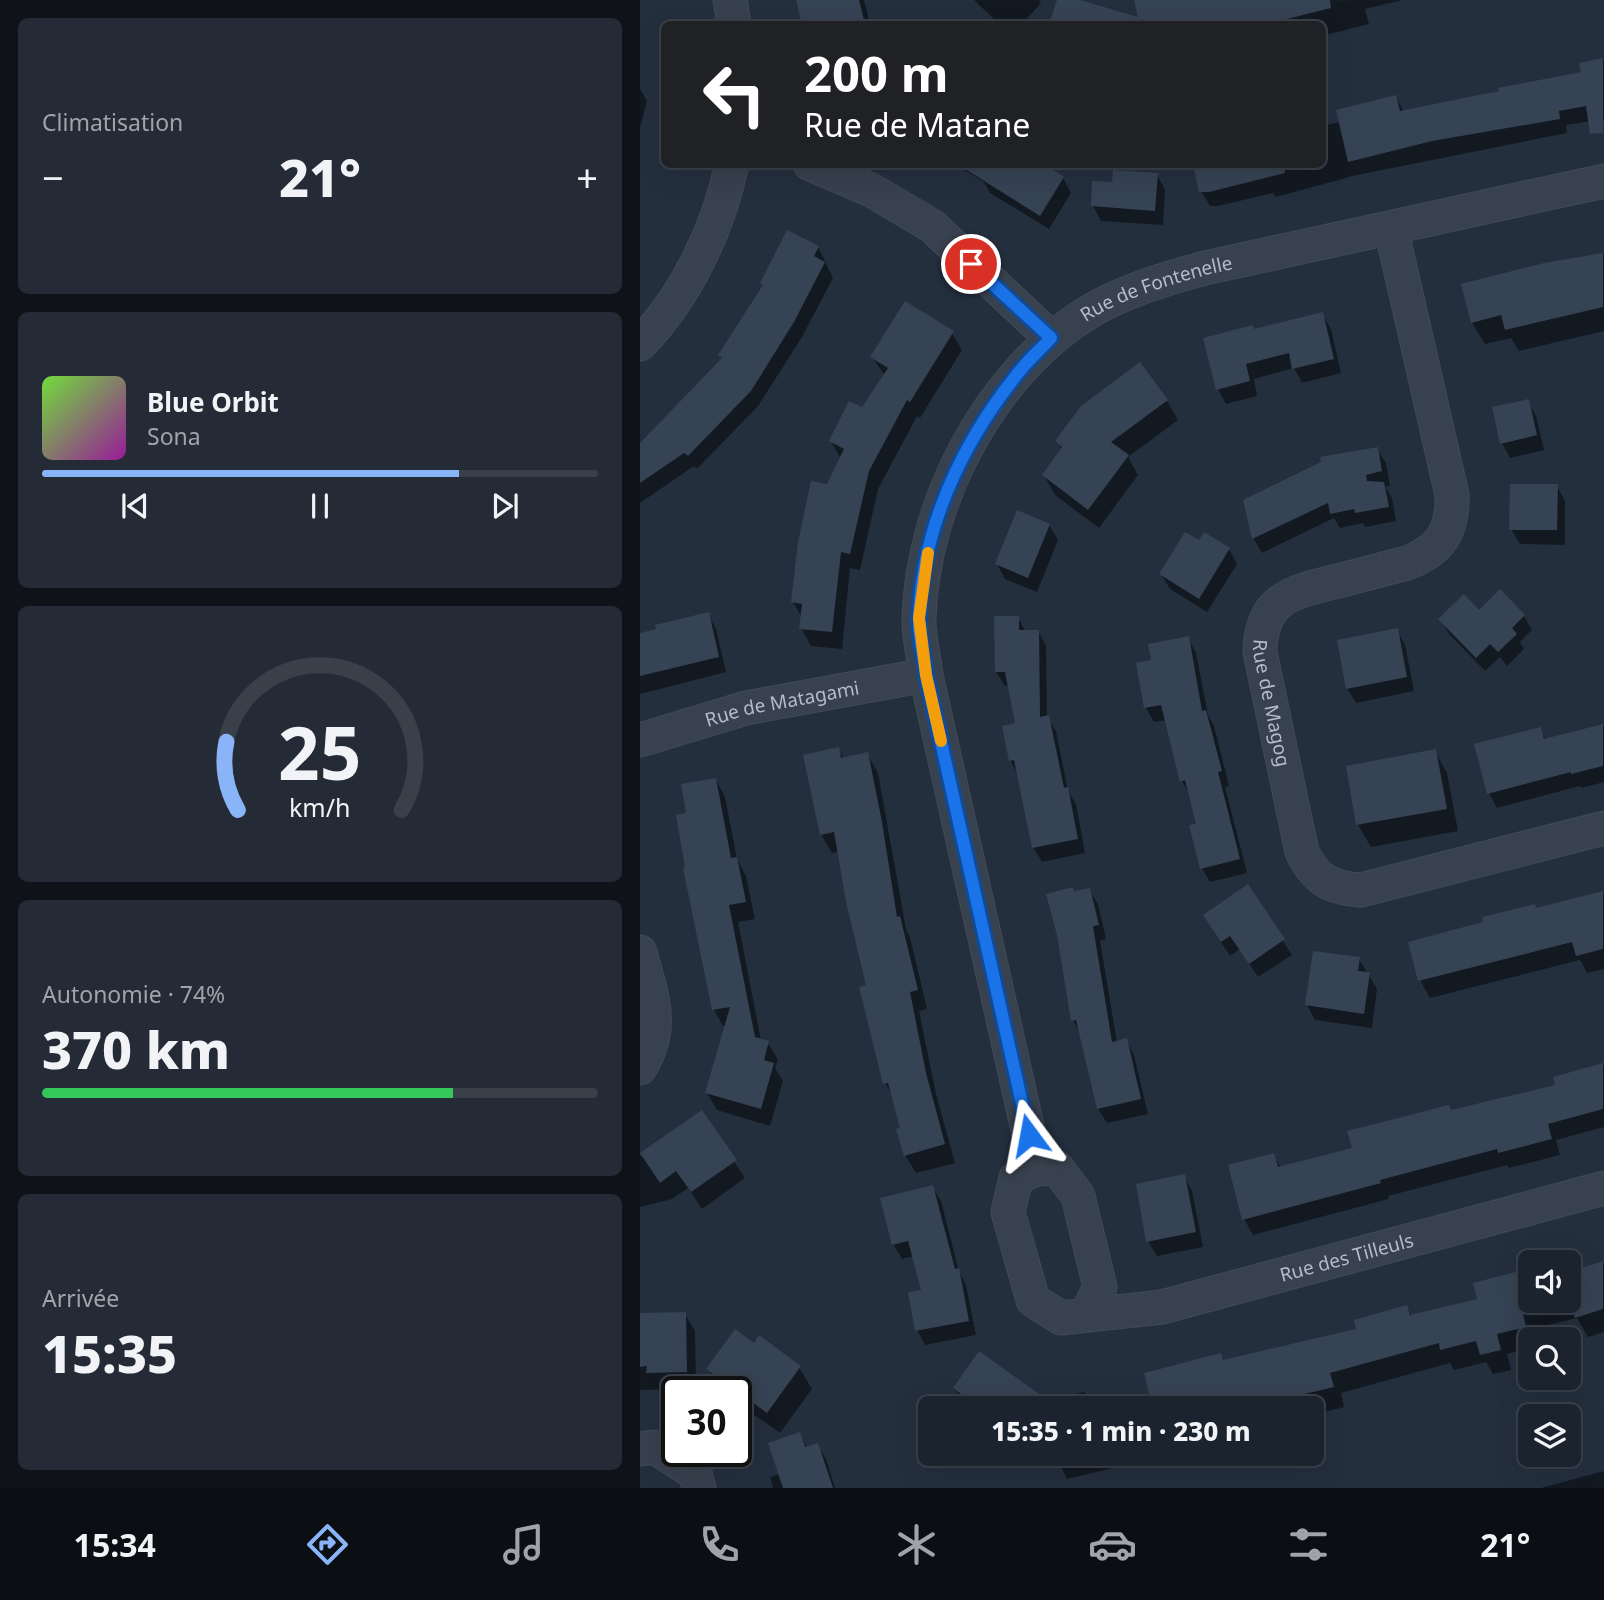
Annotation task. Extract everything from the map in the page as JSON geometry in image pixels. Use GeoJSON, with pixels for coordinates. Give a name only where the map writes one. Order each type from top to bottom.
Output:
{"type":"FeatureCollection","features":[{"type":"Feature","properties":{"kind":"street"},"geometry":{"type":"LineString","coordinates":[[730,0],[734,21]]}},
{"type":"Feature","properties":{"kind":"street"},"geometry":{"type":"LineString","coordinates":[[640,344],[670,308],[700,256],[714,225],[731,168]]}},
{"type":"Feature","properties":{"kind":"street"},"geometry":{"type":"LineString","coordinates":[[820,168],[872,190],[932,226],[1051,338]]}},
{"type":"Feature","properties":{"kind":"street","name":"Rue de Fontenelle"},"geometry":{"type":"LineString","coordinates":[[1029,1135],[926,675],[919,618],[925,565],[940,509],[954,475],[991,408],[1016,374],[1051,338],[1083,315],[1150,284],[1205,268],[1604,181]]}},
{"type":"Feature","properties":{"kind":"street","name":"Rue de Magog"},"geometry":{"type":"LineString","coordinates":[[1391,228],[1452,495],[1451,524],[1442,539],[1421,558],[1407,564],[1298,590],[1279,601],[1264,624],[1260,652],[1302,852],[1318,877],[1342,889],[1361,890],[1604,828]]}},
{"type":"Feature","properties":{"kind":"street","name":"Rue de Matagami"},"geometry":{"type":"LineString","coordinates":[[640,740],[746,708],[926,675]]}},
{"type":"Feature","properties":{"kind":"street"},"geometry":{"type":"LineString","coordinates":[[640,952],[656,1015],[655,1036],[648,1056],[640,1068]]}},
{"type":"Feature","properties":{"kind":"street","name":"Rue des Tilleuls"},"geometry":{"type":"LineString","coordinates":[[1087,1313],[1162,1307],[1604,1188]]}},
{"type":"Feature","properties":{"kind":"street"},"geometry":{"type":"LineString","coordinates":[[640,1449],[655,1447],[695,1474],[699,1488]]}},
{"type":"Feature","properties":{"kind":"building"},"geometry":{"type":"Polygon","coordinates":[[[796,0],[859,0],[864,21],[801,21],[796,0]]]}},
{"type":"Feature","properties":{"kind":"building"},"geometry":{"type":"Polygon","coordinates":[[[1057,0],[1080,0],[1138,17],[1134,0],[1330,0],[1331,8],[1279,21],[1050,21],[1057,0]]]}},
{"type":"Feature","properties":{"kind":"building"},"geometry":{"type":"Polygon","coordinates":[[[1603,58],[1603,133],[1590,134],[1586,106],[1559,111],[1560,119],[1432,141],[1348,162],[1336,110],[1396,95],[1400,111],[1581,72],[1579,63],[1603,58]]]}},
{"type":"Feature","properties":{"kind":"building"},"geometry":{"type":"Polygon","coordinates":[[[963,168],[1050,168],[1064,177],[1040,216],[963,168]]]}},
{"type":"Feature","properties":{"kind":"building"},"geometry":{"type":"Polygon","coordinates":[[[1194,168],[1284,168],[1285,173],[1209,192],[1199,192],[1194,168]]]}},
{"type":"Feature","properties":{"kind":"building"},"geometry":{"type":"Polygon","coordinates":[[[1113,170],[1158,173],[1155,211],[1091,206],[1092,181],[1112,182],[1113,170]]]}},
{"type":"Feature","properties":{"kind":"building"},"geometry":{"type":"Polygon","coordinates":[[[787,230],[819,246],[814,256],[825,262],[794,322],[751,391],[688,456],[684,453],[640,483],[640,443],[722,358],[718,355],[763,285],[760,283],[787,230]]]}},
{"type":"Feature","properties":{"kind":"building"},"geometry":{"type":"Polygon","coordinates":[[[1603,253],[1603,307],[1505,330],[1501,315],[1471,323],[1461,284],[1544,263],[1603,253]]]}},
{"type":"Feature","properties":{"kind":"building"},"geometry":{"type":"Polygon","coordinates":[[[905,301],[954,331],[910,402],[907,400],[869,471],[850,554],[841,552],[832,632],[799,629],[802,604],[791,602],[798,542],[811,481],[827,484],[844,449],[829,441],[849,401],[862,407],[888,368],[870,357],[905,301]]]}},
{"type":"Feature","properties":{"kind":"building"},"geometry":{"type":"Polygon","coordinates":[[[1323,312],[1334,359],[1292,369],[1289,353],[1246,364],[1250,381],[1216,390],[1203,338],[1253,325],[1254,329],[1323,312]]]}},
{"type":"Feature","properties":{"kind":"building"},"geometry":{"type":"Polygon","coordinates":[[[1140,362],[1168,400],[1111,442],[1129,455],[1088,510],[1042,475],[1062,447],[1055,441],[1081,406],[1140,362]]]}},
{"type":"Feature","properties":{"kind":"building"},"geometry":{"type":"Polygon","coordinates":[[[1529,399],[1537,435],[1500,444],[1492,407],[1529,399]]]}},
{"type":"Feature","properties":{"kind":"building"},"geometry":{"type":"Polygon","coordinates":[[[1378,447],[1382,471],[1366,475],[1367,481],[1384,482],[1389,507],[1355,513],[1354,509],[1330,514],[1328,503],[1252,539],[1243,500],[1321,462],[1320,457],[1378,447]]]}},
{"type":"Feature","properties":{"kind":"building"},"geometry":{"type":"Polygon","coordinates":[[[1510,484],[1558,484],[1557,530],[1509,530],[1510,484]]]}},
{"type":"Feature","properties":{"kind":"building"},"geometry":{"type":"Polygon","coordinates":[[[1017,510],[1050,524],[1028,578],[995,564],[1017,510]]]}},
{"type":"Feature","properties":{"kind":"building"},"geometry":{"type":"Polygon","coordinates":[[[1185,532],[1199,540],[1204,532],[1230,548],[1199,599],[1159,574],[1185,532]]]}},
{"type":"Feature","properties":{"kind":"building"},"geometry":{"type":"Polygon","coordinates":[[[1500,589],[1525,615],[1512,628],[1517,634],[1498,652],[1490,644],[1476,658],[1438,619],[1464,594],[1479,610],[1500,589]]]}},
{"type":"Feature","properties":{"kind":"building"},"geometry":{"type":"Polygon","coordinates":[[[709,612],[719,657],[640,676],[640,633],[656,629],[655,625],[709,612]]]}},
{"type":"Feature","properties":{"kind":"building"},"geometry":{"type":"Polygon","coordinates":[[[994,616],[1019,616],[1019,630],[1039,630],[1040,717],[1049,715],[1064,788],[1068,787],[1078,839],[1032,848],[1014,760],[1009,761],[1002,726],[1015,723],[1005,672],[995,672],[994,616]]]}},
{"type":"Feature","properties":{"kind":"building"},"geometry":{"type":"Polygon","coordinates":[[[1398,628],[1407,677],[1346,689],[1337,640],[1398,628]]]}},
{"type":"Feature","properties":{"kind":"building"},"geometry":{"type":"Polygon","coordinates":[[[1189,636],[1202,711],[1206,710],[1222,771],[1218,772],[1240,859],[1200,869],[1189,825],[1196,824],[1185,780],[1180,782],[1161,705],[1144,708],[1136,663],[1151,660],[1148,644],[1189,636]]]}},
{"type":"Feature","properties":{"kind":"building"},"geometry":{"type":"Polygon","coordinates":[[[1603,724],[1603,766],[1487,794],[1474,744],[1541,727],[1544,739],[1603,724]]]}},
{"type":"Feature","properties":{"kind":"building"},"geometry":{"type":"Polygon","coordinates":[[[839,747],[841,758],[868,752],[897,917],[900,916],[918,990],[910,992],[926,1073],[945,1144],[904,1156],[896,1129],[900,1128],[888,1083],[883,1084],[859,987],[866,985],[846,902],[834,832],[820,835],[803,755],[839,747]]]}},
{"type":"Feature","properties":{"kind":"building"},"geometry":{"type":"Polygon","coordinates":[[[1436,749],[1447,809],[1356,825],[1346,766],[1436,749]]]}},
{"type":"Feature","properties":{"kind":"building"},"geometry":{"type":"Polygon","coordinates":[[[716,778],[731,858],[737,857],[746,902],[729,905],[755,1037],[769,1041],[764,1060],[774,1063],[761,1109],[705,1093],[730,1007],[712,1010],[683,868],[685,867],[676,815],[686,813],[681,784],[716,778]]]}},
{"type":"Feature","properties":{"kind":"building"},"geometry":{"type":"Polygon","coordinates":[[[1248,884],[1285,939],[1249,964],[1230,936],[1221,942],[1203,915],[1248,884]]]}},
{"type":"Feature","properties":{"kind":"building"},"geometry":{"type":"Polygon","coordinates":[[[1073,887],[1074,891],[1090,888],[1099,925],[1093,926],[1112,1042],[1127,1038],[1141,1099],[1097,1109],[1076,1020],[1071,1021],[1057,935],[1046,894],[1073,887]]]}},
{"type":"Feature","properties":{"kind":"building"},"geometry":{"type":"Polygon","coordinates":[[[1603,891],[1603,949],[1576,956],[1572,942],[1418,981],[1408,942],[1483,922],[1482,917],[1535,904],[1536,908],[1603,891]]]}},
{"type":"Feature","properties":{"kind":"building"},"geometry":{"type":"Polygon","coordinates":[[[1313,951],[1360,957],[1358,971],[1370,972],[1364,1014],[1305,1005],[1313,951]]]}},
{"type":"Feature","properties":{"kind":"building"},"geometry":{"type":"Polygon","coordinates":[[[1603,1063],[1603,1109],[1548,1124],[1552,1139],[1498,1153],[1497,1149],[1242,1220],[1228,1165],[1274,1153],[1278,1167],[1352,1148],[1347,1131],[1449,1105],[1451,1110],[1555,1085],[1553,1077],[1603,1063]]]}},
{"type":"Feature","properties":{"kind":"building"},"geometry":{"type":"Polygon","coordinates":[[[702,1110],[737,1160],[691,1192],[676,1171],[660,1183],[640,1153],[702,1110]]]}},
{"type":"Feature","properties":{"kind":"building"},"geometry":{"type":"Polygon","coordinates":[[[1185,1174],[1196,1232],[1146,1242],[1136,1184],[1185,1174]]]}},
{"type":"Feature","properties":{"kind":"building"},"geometry":{"type":"Polygon","coordinates":[[[933,1185],[955,1269],[959,1268],[969,1321],[915,1331],[908,1292],[921,1290],[908,1241],[892,1245],[880,1198],[933,1185]]]}},
{"type":"Feature","properties":{"kind":"building"},"geometry":{"type":"Polygon","coordinates":[[[1603,1261],[1603,1309],[1575,1318],[1573,1313],[1581,1313],[1581,1268],[1603,1261]]]}},
{"type":"Feature","properties":{"kind":"building"},"geometry":{"type":"Polygon","coordinates":[[[1518,1271],[1518,1313],[1523,1313],[1526,1327],[1497,1334],[1501,1350],[1480,1355],[1476,1341],[1440,1350],[1439,1343],[1330,1373],[1334,1387],[1296,1396],[1150,1396],[1144,1373],[1221,1353],[1223,1360],[1356,1329],[1354,1320],[1407,1305],[1410,1315],[1477,1299],[1473,1283],[1518,1271]]]}},
{"type":"Feature","properties":{"kind":"building"},"geometry":{"type":"Polygon","coordinates":[[[686,1312],[687,1372],[646,1373],[647,1366],[640,1367],[640,1313],[686,1312]]]}},
{"type":"Feature","properties":{"kind":"building"},"geometry":{"type":"Polygon","coordinates":[[[735,1329],[754,1343],[759,1335],[801,1366],[767,1413],[752,1402],[752,1376],[716,1376],[706,1369],[735,1329]]]}},
{"type":"Feature","properties":{"kind":"building"},"geometry":{"type":"Polygon","coordinates":[[[979,1351],[1042,1396],[964,1396],[953,1388],[979,1351]]]}},
{"type":"Feature","properties":{"kind":"building"},"geometry":{"type":"Polygon","coordinates":[[[800,1432],[805,1447],[818,1443],[833,1488],[783,1488],[768,1443],[800,1432]]]}},
{"type":"Feature","properties":{"kind":"slow traffic"},"geometry":{"type":"LineString","coordinates":[[928,553],[919,618],[926,675],[941,741]]}},
{"type":"Feature","properties":{"kind":"route"},"geometry":{"type":"LineString","coordinates":[[971,264],[1051,338],[1016,374],[991,408],[954,475],[931,540],[925,565],[919,618],[926,675],[1029,1135]]}}]}
